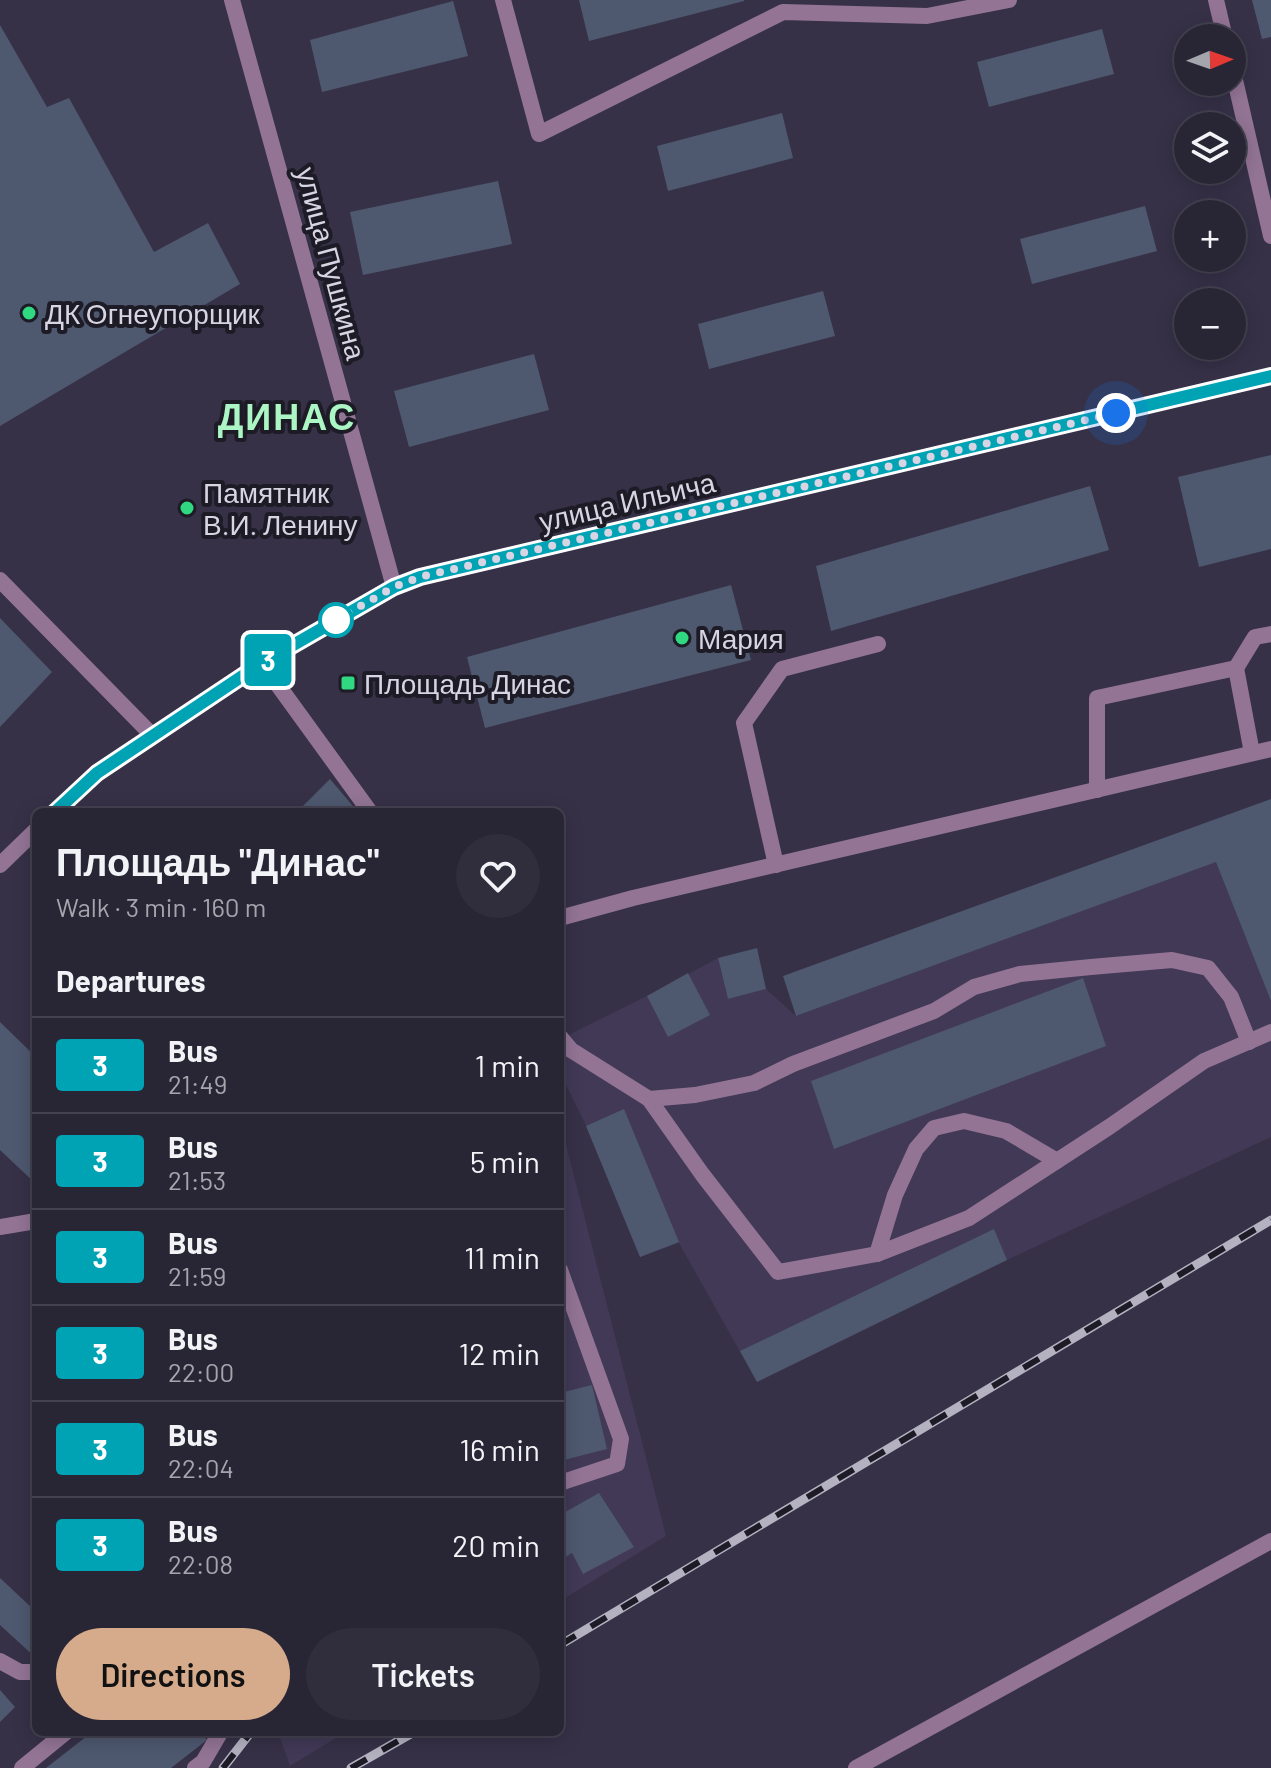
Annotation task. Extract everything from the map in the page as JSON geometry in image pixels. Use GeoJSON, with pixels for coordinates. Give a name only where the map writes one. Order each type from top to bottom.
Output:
{"type":"FeatureCollection","features":[{"type":"Feature","properties":{"kind":"street","name":"улица Пушкина"},"geometry":{"type":"LineString","coordinates":[[232,0],[394,587]]}},
{"type":"Feature","properties":{"kind":"street"},"geometry":{"type":"LineString","coordinates":[[503,0],[539,134],[783,12],[927,16],[1009,0]]}},
{"type":"Feature","properties":{"kind":"street"},"geometry":{"type":"LineString","coordinates":[[1216,0],[1222,24]]}},
{"type":"Feature","properties":{"kind":"street"},"geometry":{"type":"LineString","coordinates":[[1239,96],[1271,236]]}},
{"type":"Feature","properties":{"kind":"street","name":"улица Ильича"},"geometry":{"type":"LineString","coordinates":[[59,808],[97,773],[262,663],[394,587],[433,573],[1271,376]]}},
{"type":"Feature","properties":{"kind":"street"},"geometry":{"type":"LineString","coordinates":[[0,580],[153,736]]}},
{"type":"Feature","properties":{"kind":"street"},"geometry":{"type":"LineString","coordinates":[[1252,753],[1236,668],[1255,637],[1271,634]]}},
{"type":"Feature","properties":{"kind":"street"},"geometry":{"type":"LineString","coordinates":[[776,865],[744,723],[782,669],[878,644]]}},
{"type":"Feature","properties":{"kind":"street"},"geometry":{"type":"LineString","coordinates":[[262,663],[367,808]]}},
{"type":"Feature","properties":{"kind":"street"},"geometry":{"type":"LineString","coordinates":[[1097,790],[1097,698],[1236,668]]}},
{"type":"Feature","properties":{"kind":"street"},"geometry":{"type":"LineString","coordinates":[[564,917],[633,898],[1271,749]]}},
{"type":"Feature","properties":{"kind":"street"},"geometry":{"type":"LineString","coordinates":[[0,865],[32,834]]}},
{"type":"Feature","properties":{"kind":"street"},"geometry":{"type":"LineString","coordinates":[[649,1099],[695,1095],[754,1083],[793,1064],[934,1011],[974,987],[1020,974],[1091,967],[1172,960],[1208,968],[1231,997],[1249,1042]]}},
{"type":"Feature","properties":{"kind":"street"},"geometry":{"type":"LineString","coordinates":[[564,1042],[571,1050],[649,1099],[778,1272],[877,1254],[969,1218],[1204,1061],[1271,1032]]}},
{"type":"Feature","properties":{"kind":"street"},"geometry":{"type":"LineString","coordinates":[[877,1254],[900,1184],[916,1149],[934,1128],[964,1121],[1006,1131],[1057,1161]]}},
{"type":"Feature","properties":{"kind":"street"},"geometry":{"type":"LineString","coordinates":[[0,1227],[32,1222]]}},
{"type":"Feature","properties":{"kind":"street"},"geometry":{"type":"LineString","coordinates":[[564,1281],[621,1439],[617,1464],[564,1482]]}},
{"type":"Feature","properties":{"kind":"street"},"geometry":{"type":"LineString","coordinates":[[856,1768],[1271,1541]]}},
{"type":"Feature","properties":{"kind":"street"},"geometry":{"type":"LineString","coordinates":[[0,1661],[20,1672],[32,1672]]}},
{"type":"Feature","properties":{"kind":"street"},"geometry":{"type":"LineString","coordinates":[[22,1768],[61,1736]]}},
{"type":"Feature","properties":{"kind":"street"},"geometry":{"type":"LineString","coordinates":[[195,1768],[203,1762],[218,1736]]}},
{"type":"Feature","properties":{"kind":"shaded area"},"geometry":{"type":"Polygon","coordinates":[[[1271,841],[1271,1137],[1007,1260],[757,1382],[679,1243],[640,1257],[564,1080],[564,1038],[718,958],[728,999],[766,989],[796,1016],[1271,841]]]}},
{"type":"Feature","properties":{"kind":"shaded area"},"geometry":{"type":"Polygon","coordinates":[[[564,1137],[666,1536],[564,1599],[564,1137]]]}},
{"type":"Feature","properties":{"kind":"shaded area"},"geometry":{"type":"Polygon","coordinates":[[[279,1736],[339,1736],[290,1766],[279,1736]]]}},
{"type":"Feature","properties":{"kind":"building"},"geometry":{"type":"Polygon","coordinates":[[[579,0],[744,0],[744,1],[589,41],[579,0]]]}},
{"type":"Feature","properties":{"kind":"building"},"geometry":{"type":"Polygon","coordinates":[[[1252,0],[1271,0],[1271,37],[1262,39],[1252,0]]]}},
{"type":"Feature","properties":{"kind":"building"},"geometry":{"type":"Polygon","coordinates":[[[453,1],[468,56],[322,92],[310,40],[453,1]]]}},
{"type":"Feature","properties":{"kind":"building"},"geometry":{"type":"Polygon","coordinates":[[[0,25],[47,107],[69,98],[154,252],[208,223],[240,284],[0,426],[0,25]]]}},
{"type":"Feature","properties":{"kind":"building"},"geometry":{"type":"Polygon","coordinates":[[[1102,29],[1114,74],[989,107],[977,62],[1102,29]]]}},
{"type":"Feature","properties":{"kind":"building"},"geometry":{"type":"Polygon","coordinates":[[[782,113],[793,158],[668,191],[657,146],[782,113]]]}},
{"type":"Feature","properties":{"kind":"building"},"geometry":{"type":"Polygon","coordinates":[[[498,181],[512,244],[363,275],[350,212],[498,181]]]}},
{"type":"Feature","properties":{"kind":"building"},"geometry":{"type":"Polygon","coordinates":[[[1145,206],[1157,251],[1032,284],[1020,239],[1145,206]]]}},
{"type":"Feature","properties":{"kind":"building"},"geometry":{"type":"Polygon","coordinates":[[[823,291],[835,336],[709,369],[698,324],[823,291]]]}},
{"type":"Feature","properties":{"kind":"building"},"geometry":{"type":"Polygon","coordinates":[[[534,354],[549,410],[409,447],[394,391],[534,354]]]}},
{"type":"Feature","properties":{"kind":"building"},"geometry":{"type":"Polygon","coordinates":[[[1271,455],[1271,549],[1199,567],[1178,477],[1271,455]]]}},
{"type":"Feature","properties":{"kind":"building"},"geometry":{"type":"Polygon","coordinates":[[[1090,486],[1109,550],[831,631],[816,566],[1090,486]]]}},
{"type":"Feature","properties":{"kind":"building"},"geometry":{"type":"Polygon","coordinates":[[[731,585],[751,660],[485,728],[467,657],[731,585]]]}},
{"type":"Feature","properties":{"kind":"building"},"geometry":{"type":"Polygon","coordinates":[[[0,618],[52,672],[0,727],[0,618]]]}},
{"type":"Feature","properties":{"kind":"building"},"geometry":{"type":"Polygon","coordinates":[[[330,779],[355,808],[301,808],[330,779]]]}},
{"type":"Feature","properties":{"kind":"building"},"geometry":{"type":"Polygon","coordinates":[[[1271,799],[1271,1001],[1216,862],[796,1016],[783,976],[1271,799]]]}},
{"type":"Feature","properties":{"kind":"building"},"geometry":{"type":"Polygon","coordinates":[[[757,948],[766,989],[728,999],[718,958],[757,948]]]}},
{"type":"Feature","properties":{"kind":"building"},"geometry":{"type":"Polygon","coordinates":[[[688,973],[710,1015],[668,1037],[647,996],[688,973]]]}},
{"type":"Feature","properties":{"kind":"building"},"geometry":{"type":"Polygon","coordinates":[[[1083,978],[1106,1046],[834,1149],[811,1081],[1083,978]]]}},
{"type":"Feature","properties":{"kind":"building"},"geometry":{"type":"Polygon","coordinates":[[[0,1022],[32,1053],[32,1180],[0,1150],[0,1022]]]}},
{"type":"Feature","properties":{"kind":"building"},"geometry":{"type":"Polygon","coordinates":[[[624,1109],[679,1242],[640,1257],[586,1126],[624,1109]]]}},
{"type":"Feature","properties":{"kind":"building"},"geometry":{"type":"Polygon","coordinates":[[[994,1229],[1007,1260],[757,1382],[740,1351],[994,1229]]]}},
{"type":"Feature","properties":{"kind":"building"},"geometry":{"type":"Polygon","coordinates":[[[592,1385],[607,1449],[564,1460],[564,1392],[592,1385]]]}},
{"type":"Feature","properties":{"kind":"building"},"geometry":{"type":"Polygon","coordinates":[[[599,1493],[634,1547],[583,1574],[572,1553],[564,1558],[564,1513],[599,1493]]]}},
{"type":"Feature","properties":{"kind":"building"},"geometry":{"type":"Polygon","coordinates":[[[0,1578],[32,1606],[32,1654],[0,1625],[0,1578]]]}},
{"type":"Feature","properties":{"kind":"building"},"geometry":{"type":"Polygon","coordinates":[[[0,1690],[15,1707],[0,1722],[0,1690]]]}},
{"type":"Feature","properties":{"kind":"building"},"geometry":{"type":"Polygon","coordinates":[[[87,1736],[204,1736],[207,1740],[171,1768],[46,1768],[87,1736]]]}},
{"type":"Feature","properties":{"kind":"railway"},"geometry":{"type":"LineString","coordinates":[[564,1643],[1271,1220]]}},
{"type":"Feature","properties":{"kind":"railway"},"geometry":{"type":"LineString","coordinates":[[223,1768],[248,1736]]}},
{"type":"Feature","properties":{"kind":"railway"},"geometry":{"type":"LineString","coordinates":[[351,1768],[407,1736]]}},
{"type":"Feature","properties":{"kind":"bus line","name":"3"},"geometry":{"type":"LineString","coordinates":[[59,808],[97,773],[262,663],[394,587],[420,577],[1271,376]]}},
{"type":"Feature","properties":{"kind":"place","name":"ДК Огнеупорщик"},"geometry":{"type":"Point","coordinates":[29,313]}},
{"type":"Feature","properties":{"kind":"place","name":"Памятник В.И. Ленину"},"geometry":{"type":"Point","coordinates":[187,508]}},
{"type":"Feature","properties":{"kind":"place","name":"Мария"},"geometry":{"type":"Point","coordinates":[682,638]}},
{"type":"Feature","properties":{"kind":"place","name":"Площадь Динас"},"geometry":{"type":"Point","coordinates":[348,683]}},
{"type":"Feature","properties":{"kind":"district","name":"ДИНАС"},"geometry":{"type":"Point","coordinates":[287,415]}},
{"type":"Feature","properties":{"kind":"route"},"geometry":{"type":"LineString","coordinates":[[336,620],[394,587],[420,577],[1116,413]]}}]}
